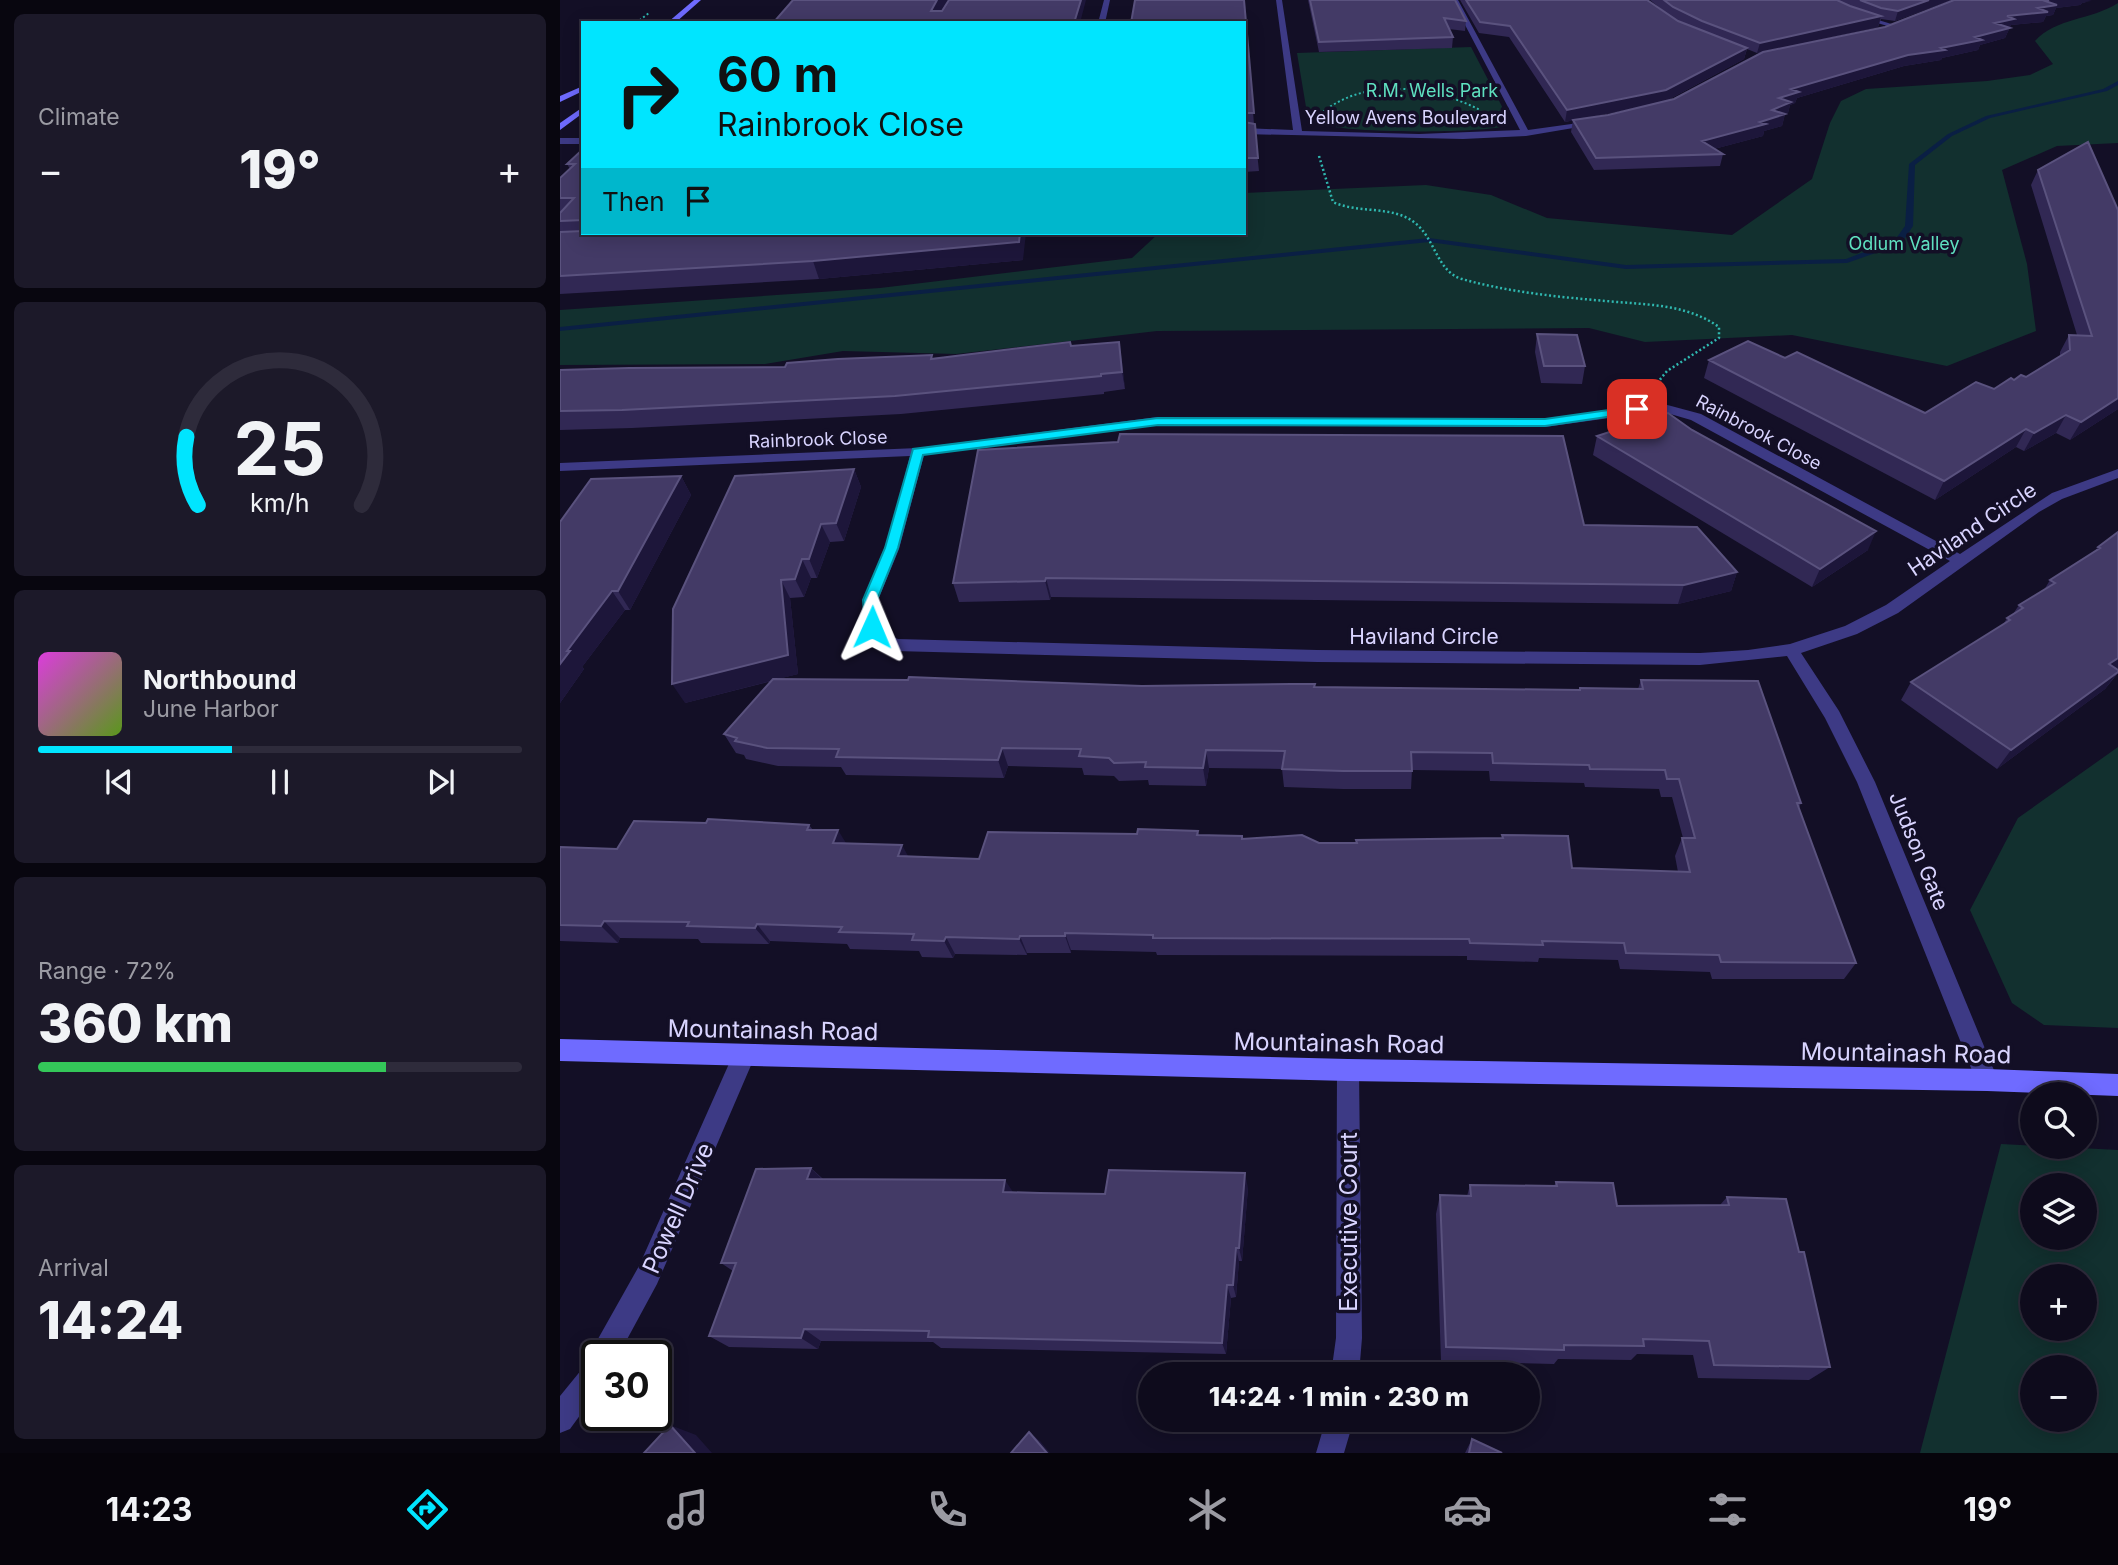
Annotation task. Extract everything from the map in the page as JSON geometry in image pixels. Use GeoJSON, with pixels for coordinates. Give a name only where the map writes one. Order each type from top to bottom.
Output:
{"type":"FeatureCollection","features":[{"type":"Feature","properties":{"kind":"street"},"geometry":{"type":"LineString","coordinates":[[672,21],[698,0]]}},
{"type":"Feature","properties":{"kind":"street"},"geometry":{"type":"LineString","coordinates":[[1102,21],[1107,0]]}},
{"type":"Feature","properties":{"kind":"street"},"geometry":{"type":"LineString","coordinates":[[1279,0],[1298,133]]}},
{"type":"Feature","properties":{"kind":"street"},"geometry":{"type":"LineString","coordinates":[[1455,0],[1526,133]]}},
{"type":"Feature","properties":{"kind":"street"},"geometry":{"type":"LineString","coordinates":[[1824,0],[1850,13],[1894,26]]}},
{"type":"Feature","properties":{"kind":"street"},"geometry":{"type":"LineString","coordinates":[[1878,33],[1906,22]]}},
{"type":"Feature","properties":{"kind":"street"},"geometry":{"type":"LineString","coordinates":[[560,100],[568,93],[581,89]]}},
{"type":"Feature","properties":{"kind":"street"},"geometry":{"type":"LineString","coordinates":[[560,127],[581,111]]}},
{"type":"Feature","properties":{"kind":"street","name":"Yellow Avens Boulevard"},"geometry":{"type":"LineString","coordinates":[[1246,131],[1435,137],[1526,133],[1606,121]]}},
{"type":"Feature","properties":{"kind":"street"},"geometry":{"type":"LineString","coordinates":[[560,141],[581,141]]}},
{"type":"Feature","properties":{"kind":"street","name":"Rainbrook Close"},"geometry":{"type":"LineString","coordinates":[[565,467],[918,452],[1158,421],[1534,423],[1660,407],[1696,416],[1960,560]]}},
{"type":"Feature","properties":{"kind":"street","name":"Haviland Circle"},"geometry":{"type":"LineString","coordinates":[[918,452],[892,548],[870,600],[872,627],[881,638],[895,645],[1317,656],[1649,659],[1712,658],[1791,650],[1851,631],[1892,609],[2057,496],[2118,473]]}},
{"type":"Feature","properties":{"kind":"street"},"geometry":{"type":"LineString","coordinates":[[560,480],[565,467]]}},
{"type":"Feature","properties":{"kind":"street","name":"Judson Gate"},"geometry":{"type":"LineString","coordinates":[[1791,650],[1833,716],[1866,782],[1987,1080]]}},
{"type":"Feature","properties":{"kind":"street","name":"Mountainash Road"},"geometry":{"type":"LineString","coordinates":[[560,1050],[1348,1070],[1987,1080],[2118,1085]]}},
{"type":"Feature","properties":{"kind":"street","name":"Powell Drive"},"geometry":{"type":"LineString","coordinates":[[613,1340],[648,1275],[744,1056]]}},
{"type":"Feature","properties":{"kind":"street","name":"Executive Court"},"geometry":{"type":"LineString","coordinates":[[1346,1362],[1349,1338],[1348,1070]]}},
{"type":"Feature","properties":{"kind":"street"},"geometry":{"type":"LineString","coordinates":[[560,1419],[581,1391]]}},
{"type":"Feature","properties":{"kind":"street"},"geometry":{"type":"LineString","coordinates":[[1330,1453],[1336,1432]]}},
{"type":"Feature","properties":{"kind":"path"},"geometry":{"type":"LineString","coordinates":[[1321,117],[1324,110],[1334,102],[1374,91],[1399,90],[1460,100],[1489,118]]}},
{"type":"Feature","properties":{"kind":"path"},"geometry":{"type":"LineString","coordinates":[[1318,153],[1333,202],[1348,209],[1401,216],[1417,223],[1449,273],[1470,281],[1673,309],[1695,313],[1713,321],[1719,327],[1719,338],[1667,372],[1658,381],[1657,392]]}},
{"type":"Feature","properties":{"kind":"green space","name":"Odlum Valley"},"geometry":{"type":"Polygon","coordinates":[[[2118,3],[2118,143],[2057,146],[2002,170],[2027,264],[2036,331],[1947,366],[1792,335],[1645,342],[1589,328],[1157,331],[956,354],[843,351],[765,364],[560,365],[560,310],[880,288],[1132,258],[1157,235],[1246,235],[1246,193],[1426,185],[1491,195],[1547,218],[1732,235],[1812,179],[1830,123],[1841,101],[1866,89],[1987,81],[2030,75],[2053,64],[2035,41],[2043,33],[2063,23],[2108,9],[2118,3]]]}},
{"type":"Feature","properties":{"kind":"green space","name":"R.M. Wells Park"},"geometry":{"type":"Polygon","coordinates":[[[1471,47],[1508,118],[1507,124],[1501,127],[1432,131],[1369,130],[1341,128],[1308,119],[1297,53],[1471,47]]]}},
{"type":"Feature","properties":{"kind":"green space"},"geometry":{"type":"Polygon","coordinates":[[[2118,747],[2118,1028],[2044,1025],[2012,1003],[1970,910],[2018,818],[2118,747]]]}},
{"type":"Feature","properties":{"kind":"green space"},"geometry":{"type":"Polygon","coordinates":[[[2001,1144],[2020,1145],[2020,1159],[2097,1159],[2097,1149],[2118,1150],[2118,1453],[1920,1453],[2001,1144]]]}},
{"type":"Feature","properties":{"kind":"building"},"geometry":{"type":"Polygon","coordinates":[[[793,0],[937,0],[931,11],[942,11],[949,0],[1081,0],[1075,21],[775,21],[793,0]]]}},
{"type":"Feature","properties":{"kind":"building"},"geometry":{"type":"Polygon","coordinates":[[[1135,0],[1244,0],[1246,21],[1131,21],[1135,0]]]}},
{"type":"Feature","properties":{"kind":"building"},"geometry":{"type":"Polygon","coordinates":[[[1310,0],[1455,0],[1466,21],[1444,18],[1453,37],[1319,42],[1310,0]]]}},
{"type":"Feature","properties":{"kind":"building"},"geometry":{"type":"Polygon","coordinates":[[[1466,0],[1647,0],[1678,21],[1747,48],[1666,90],[1567,110],[1510,26],[1480,22],[1466,0]]]}},
{"type":"Feature","properties":{"kind":"building"},"geometry":{"type":"Polygon","coordinates":[[[1664,0],[1837,0],[1881,16],[1760,43],[1702,21],[1664,0]]]}},
{"type":"Feature","properties":{"kind":"building"},"geometry":{"type":"Polygon","coordinates":[[[1860,0],[1929,0],[1898,11],[1860,0]]]}},
{"type":"Feature","properties":{"kind":"building"},"geometry":{"type":"Polygon","coordinates":[[[1954,0],[2049,0],[2045,1],[2057,5],[2038,8],[2048,12],[2007,16],[2014,19],[1995,23],[2010,28],[1975,37],[1982,40],[1941,48],[1945,50],[1908,55],[1791,89],[1799,92],[1779,98],[1791,102],[1772,110],[1785,114],[1760,122],[1766,124],[1702,141],[1723,154],[1596,158],[1573,120],[1608,115],[1674,99],[1763,52],[1885,27],[1954,0]]]}},
{"type":"Feature","properties":{"kind":"building"},"geometry":{"type":"Polygon","coordinates":[[[1246,23],[1254,113],[1246,113],[1246,23]]]}},
{"type":"Feature","properties":{"kind":"building"},"geometry":{"type":"Polygon","coordinates":[[[1246,122],[1255,124],[1258,158],[1246,158],[1246,122]]]}},
{"type":"Feature","properties":{"kind":"building"},"geometry":{"type":"Polygon","coordinates":[[[2088,142],[2118,210],[2118,398],[2081,422],[2066,415],[2034,433],[2026,429],[1944,481],[1709,360],[1748,341],[1785,358],[1797,352],[1925,413],[1976,382],[1994,389],[2011,378],[2014,380],[2021,375],[2026,377],[2070,350],[2069,335],[2092,336],[2038,170],[2088,142]]]}},
{"type":"Feature","properties":{"kind":"building"},"geometry":{"type":"Polygon","coordinates":[[[581,151],[581,220],[560,221],[560,213],[574,198],[560,198],[560,178],[575,164],[567,164],[581,151]]]}},
{"type":"Feature","properties":{"kind":"building"},"geometry":{"type":"Polygon","coordinates":[[[581,231],[581,235],[1020,235],[1019,242],[813,261],[560,276],[560,232],[581,231]]]}},
{"type":"Feature","properties":{"kind":"building"},"geometry":{"type":"Polygon","coordinates":[[[1537,334],[1577,335],[1585,366],[1544,366],[1537,334]]]}},
{"type":"Feature","properties":{"kind":"building"},"geometry":{"type":"Polygon","coordinates":[[[1070,342],[1071,346],[1119,342],[1122,372],[895,396],[560,411],[560,370],[785,367],[787,363],[932,355],[931,359],[1070,342]]]}},
{"type":"Feature","properties":{"kind":"building"},"geometry":{"type":"Polygon","coordinates":[[[1668,413],[1692,430],[1876,531],[1820,569],[1597,436],[1668,413]]]}},
{"type":"Feature","properties":{"kind":"building"},"geometry":{"type":"Polygon","coordinates":[[[1120,434],[1563,436],[1584,525],[1697,527],[1737,572],[1684,585],[1046,578],[1045,581],[953,583],[978,450],[1118,442],[1120,434]]]}},
{"type":"Feature","properties":{"kind":"building"},"geometry":{"type":"Polygon","coordinates":[[[854,469],[836,523],[821,524],[809,559],[802,559],[795,579],[781,580],[788,655],[672,684],[673,609],[735,476],[854,469]]]}},
{"type":"Feature","properties":{"kind":"building"},"geometry":{"type":"Polygon","coordinates":[[[681,476],[618,591],[612,591],[560,664],[560,522],[591,479],[681,476]]]}},
{"type":"Feature","properties":{"kind":"building"},"geometry":{"type":"Polygon","coordinates":[[[2118,532],[2118,658],[2109,664],[2118,672],[2011,750],[1911,682],[2010,620],[2007,618],[2023,608],[2019,605],[2055,583],[2050,580],[2100,548],[2098,547],[2118,532]]]}},
{"type":"Feature","properties":{"kind":"building"},"geometry":{"type":"Polygon","coordinates":[[[909,677],[1142,686],[1315,684],[1314,687],[1580,690],[1643,689],[1641,680],[1758,681],[1801,803],[1797,803],[1856,963],[1721,962],[1719,955],[1626,953],[1624,943],[1542,941],[1543,945],[1470,943],[1469,939],[1153,938],[1153,935],[1065,933],[1065,936],[1020,936],[1019,939],[946,937],[944,941],[912,940],[914,934],[839,932],[842,927],[757,924],[755,928],[687,926],[689,922],[604,921],[601,926],[560,925],[560,847],[617,849],[634,821],[706,823],[708,819],[809,825],[807,830],[838,830],[833,843],[902,845],[898,856],[979,859],[988,832],[1137,834],[1138,829],[1198,831],[1197,835],[1242,836],[1242,839],[1302,835],[1319,843],[1503,838],[1502,835],[1568,836],[1572,868],[1690,872],[1682,838],[1695,838],[1679,779],[1667,779],[1665,770],[1493,763],[1492,753],[1411,752],[1412,771],[1282,769],[1285,751],[1206,750],[1203,768],[1145,767],[1146,762],[1114,763],[1109,758],[1079,756],[1081,749],[1002,748],[998,760],[836,757],[839,749],[767,748],[735,741],[737,738],[724,734],[773,679],[908,680],[909,677]]]}},
{"type":"Feature","properties":{"kind":"building"},"geometry":{"type":"Polygon","coordinates":[[[811,1168],[807,1179],[1005,1180],[1003,1192],[1105,1194],[1109,1170],[1245,1173],[1239,1248],[1236,1248],[1233,1285],[1227,1285],[1222,1343],[928,1337],[929,1331],[804,1329],[801,1338],[709,1336],[736,1263],[721,1263],[756,1169],[811,1168]]]}},
{"type":"Feature","properties":{"kind":"building"},"geometry":{"type":"Polygon","coordinates":[[[1556,1182],[1613,1183],[1617,1206],[1729,1205],[1727,1197],[1786,1199],[1799,1252],[1804,1252],[1830,1367],[1714,1365],[1709,1341],[1643,1339],[1644,1346],[1564,1345],[1564,1350],[1446,1347],[1440,1195],[1471,1196],[1470,1185],[1557,1186],[1556,1182]]]}},
{"type":"Feature","properties":{"kind":"building"},"geometry":{"type":"Polygon","coordinates":[[[672,1427],[695,1453],[644,1453],[664,1431],[672,1431],[672,1427]]]}},
{"type":"Feature","properties":{"kind":"building"},"geometry":{"type":"Polygon","coordinates":[[[1029,1432],[1047,1453],[1011,1453],[1029,1432]]]}},
{"type":"Feature","properties":{"kind":"building"},"geometry":{"type":"Polygon","coordinates":[[[1472,1439],[1502,1453],[1469,1453],[1472,1439]]]}},
{"type":"Feature","properties":{"kind":"waterway"},"geometry":{"type":"LineString","coordinates":[[560,329],[1429,240],[1626,267],[1847,261],[1898,242],[1909,226],[1912,164],[1950,135],[1988,117],[2105,90],[2118,83]]}},
{"type":"Feature","properties":{"kind":"route"},"geometry":{"type":"LineString","coordinates":[[872,627],[870,600],[892,548],[918,452],[1158,421],[1545,423],[1637,409]]}}]}
